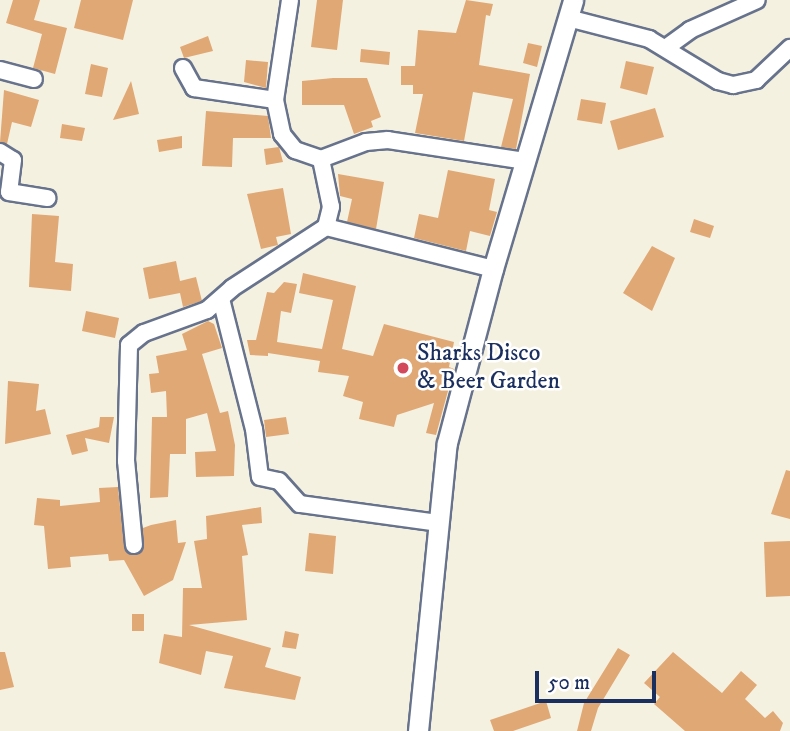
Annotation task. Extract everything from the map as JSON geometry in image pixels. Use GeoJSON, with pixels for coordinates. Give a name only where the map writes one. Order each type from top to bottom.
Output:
{"type":"FeatureCollection","features":[{"type":"Feature","properties":{"kind":"street"},"geometry":{"type":"LineString","coordinates":[[290,0],[275,100],[282,134],[295,150],[321,159],[366,142],[388,140],[526,160]]}},
{"type":"Feature","properties":{"kind":"street"},"geometry":{"type":"LineString","coordinates":[[667,47],[690,30],[757,0]]}},
{"type":"Feature","properties":{"kind":"street"},"geometry":{"type":"LineString","coordinates":[[418,731],[447,443],[493,269],[570,9],[667,47],[718,81],[733,85],[756,80],[790,48]]}},
{"type":"Feature","properties":{"kind":"street"},"geometry":{"type":"LineString","coordinates":[[183,68],[194,88],[275,100]]}},
{"type":"Feature","properties":{"kind":"street"},"geometry":{"type":"LineString","coordinates":[[0,70],[34,79]]}},
{"type":"Feature","properties":{"kind":"street"},"geometry":{"type":"LineString","coordinates":[[0,152],[13,160],[9,192],[48,198]]}},
{"type":"Feature","properties":{"kind":"street"},"geometry":{"type":"LineString","coordinates":[[134,545],[126,461],[130,345],[137,335],[207,310],[326,227],[331,207],[321,159]]}},
{"type":"Feature","properties":{"kind":"street"},"geometry":{"type":"LineString","coordinates":[[326,227],[493,269]]}},
{"type":"Feature","properties":{"kind":"street"},"geometry":{"type":"LineString","coordinates":[[221,299],[254,429],[260,477],[279,481],[300,504],[439,523]]}},
{"type":"Feature","properties":{"kind":"building"},"geometry":{"type":"Polygon","coordinates":[[[13,0],[40,0],[34,20],[67,28],[55,74],[33,68],[42,34],[6,23],[13,0]]]}},
{"type":"Feature","properties":{"kind":"building"},"geometry":{"type":"Polygon","coordinates":[[[81,0],[133,0],[123,40],[74,28],[81,0]]]}},
{"type":"Feature","properties":{"kind":"building"},"geometry":{"type":"Polygon","coordinates":[[[317,0],[343,0],[337,50],[311,47],[317,0]]]}},
{"type":"Feature","properties":{"kind":"building"},"geometry":{"type":"Polygon","coordinates":[[[466,0],[493,4],[490,16],[486,15],[479,65],[530,74],[516,149],[501,147],[513,99],[473,92],[464,141],[415,133],[423,94],[413,94],[413,85],[401,85],[401,66],[415,66],[418,30],[456,33],[466,0]]]}},
{"type":"Feature","properties":{"kind":"building"},"geometry":{"type":"Polygon","coordinates":[[[208,36],[213,51],[184,58],[180,47],[208,36]]]}},
{"type":"Feature","properties":{"kind":"building"},"geometry":{"type":"Polygon","coordinates":[[[528,43],[542,46],[537,67],[523,63],[528,43]]]}},
{"type":"Feature","properties":{"kind":"building"},"geometry":{"type":"Polygon","coordinates":[[[361,49],[390,52],[389,65],[360,62],[361,49]]]}},
{"type":"Feature","properties":{"kind":"building"},"geometry":{"type":"Polygon","coordinates":[[[246,60],[268,62],[266,88],[244,82],[246,60]]]}},
{"type":"Feature","properties":{"kind":"building"},"geometry":{"type":"Polygon","coordinates":[[[626,61],[654,67],[647,95],[620,88],[626,61]]]}},
{"type":"Feature","properties":{"kind":"building"},"geometry":{"type":"Polygon","coordinates":[[[91,64],[108,68],[102,97],[85,94],[91,64]]]}},
{"type":"Feature","properties":{"kind":"building"},"geometry":{"type":"Polygon","coordinates":[[[367,78],[381,117],[371,121],[373,127],[354,134],[344,105],[302,105],[302,81],[367,78]]]}},
{"type":"Feature","properties":{"kind":"building"},"geometry":{"type":"Polygon","coordinates":[[[131,81],[139,114],[113,120],[131,81]]]}},
{"type":"Feature","properties":{"kind":"building"},"geometry":{"type":"Polygon","coordinates":[[[4,90],[39,100],[31,127],[12,122],[7,144],[0,142],[4,90]]]}},
{"type":"Feature","properties":{"kind":"building"},"geometry":{"type":"Polygon","coordinates":[[[581,99],[606,103],[602,124],[577,120],[581,99]]]}},
{"type":"Feature","properties":{"kind":"building"},"geometry":{"type":"Polygon","coordinates":[[[655,108],[664,137],[618,150],[610,121],[655,108]]]}},
{"type":"Feature","properties":{"kind":"building"},"geometry":{"type":"Polygon","coordinates":[[[206,111],[268,116],[271,138],[233,138],[232,167],[202,166],[206,111]]]}},
{"type":"Feature","properties":{"kind":"building"},"geometry":{"type":"Polygon","coordinates":[[[62,124],[85,128],[82,141],[60,138],[62,124]]]}},
{"type":"Feature","properties":{"kind":"building"},"geometry":{"type":"Polygon","coordinates":[[[182,136],[182,148],[159,152],[157,140],[182,136]]]}},
{"type":"Feature","properties":{"kind":"building"},"geometry":{"type":"Polygon","coordinates":[[[279,147],[283,162],[266,165],[264,149],[279,147]]]}},
{"type":"Feature","properties":{"kind":"building"},"geometry":{"type":"Polygon","coordinates":[[[448,170],[495,179],[489,210],[497,212],[490,236],[470,231],[466,251],[414,238],[419,214],[438,218],[448,170]]]}},
{"type":"Feature","properties":{"kind":"building"},"geometry":{"type":"Polygon","coordinates":[[[338,174],[384,182],[376,229],[347,222],[352,199],[340,196],[338,174]]]}},
{"type":"Feature","properties":{"kind":"building"},"geometry":{"type":"Polygon","coordinates":[[[283,188],[291,234],[276,237],[278,245],[261,249],[247,194],[283,188]]]}},
{"type":"Feature","properties":{"kind":"building"},"geometry":{"type":"Polygon","coordinates":[[[32,214],[59,216],[55,262],[73,264],[71,291],[29,287],[32,214]]]}},
{"type":"Feature","properties":{"kind":"building"},"geometry":{"type":"Polygon","coordinates":[[[694,219],[714,226],[710,238],[690,232],[694,219]]]}},
{"type":"Feature","properties":{"kind":"building"},"geometry":{"type":"Polygon","coordinates":[[[652,246],[675,258],[652,311],[623,293],[652,246]]]}},
{"type":"Feature","properties":{"kind":"building"},"geometry":{"type":"Polygon","coordinates":[[[176,261],[180,281],[196,277],[202,301],[183,307],[180,293],[149,299],[143,268],[176,261]]]}},
{"type":"Feature","properties":{"kind":"building"},"geometry":{"type":"Polygon","coordinates":[[[303,273],[356,286],[342,349],[373,356],[384,324],[454,342],[449,367],[454,369],[436,435],[426,433],[434,403],[397,415],[394,427],[359,419],[363,402],[343,396],[349,376],[318,372],[320,361],[268,353],[268,356],[250,355],[247,340],[256,340],[267,292],[274,293],[284,282],[297,284],[291,313],[281,311],[277,342],[322,349],[333,300],[299,293],[303,273]]]}},
{"type":"Feature","properties":{"kind":"building"},"geometry":{"type":"Polygon","coordinates":[[[86,311],[119,318],[115,338],[82,331],[86,311]]]}},
{"type":"Feature","properties":{"kind":"building"},"geometry":{"type":"Polygon","coordinates":[[[208,321],[214,324],[222,348],[202,354],[220,413],[228,411],[235,445],[234,476],[196,477],[195,452],[216,451],[207,413],[186,419],[186,454],[170,454],[168,497],[150,498],[152,417],[167,417],[166,391],[151,393],[149,374],[159,373],[156,356],[187,350],[182,334],[208,321]]]}},
{"type":"Feature","properties":{"kind":"building"},"geometry":{"type":"Polygon","coordinates":[[[8,381],[39,384],[36,411],[45,409],[51,434],[5,444],[8,381]]]}},
{"type":"Feature","properties":{"kind":"building"},"geometry":{"type":"Polygon","coordinates":[[[100,417],[114,417],[109,443],[85,438],[88,451],[72,455],[66,435],[99,427],[100,417]]]}},
{"type":"Feature","properties":{"kind":"building"},"geometry":{"type":"Polygon","coordinates":[[[286,417],[289,434],[266,437],[264,420],[286,417]]]}},
{"type":"Feature","properties":{"kind":"building"},"geometry":{"type":"Polygon","coordinates":[[[786,470],[790,471],[790,519],[771,514],[786,470]]]}},
{"type":"Feature","properties":{"kind":"building"},"geometry":{"type":"Polygon","coordinates":[[[118,487],[124,546],[129,554],[143,550],[143,528],[151,525],[176,520],[178,543],[186,542],[173,580],[144,596],[124,560],[109,561],[108,554],[70,557],[71,567],[48,569],[44,526],[34,525],[37,498],[60,500],[60,506],[100,502],[99,488],[118,487]]]}},
{"type":"Feature","properties":{"kind":"building"},"geometry":{"type":"Polygon","coordinates":[[[261,507],[262,523],[242,525],[248,555],[242,556],[247,620],[189,625],[271,648],[265,667],[301,677],[295,700],[224,688],[233,656],[206,651],[201,675],[159,663],[164,634],[182,637],[183,588],[202,588],[194,541],[207,539],[206,516],[261,507]]]}},
{"type":"Feature","properties":{"kind":"building"},"geometry":{"type":"Polygon","coordinates":[[[309,533],[336,536],[333,574],[305,571],[309,533]]]}},
{"type":"Feature","properties":{"kind":"building"},"geometry":{"type":"Polygon","coordinates":[[[790,541],[790,596],[766,597],[764,542],[790,541]]]}},
{"type":"Feature","properties":{"kind":"building"},"geometry":{"type":"Polygon","coordinates":[[[132,614],[144,614],[144,631],[132,631],[132,614]]]}},
{"type":"Feature","properties":{"kind":"building"},"geometry":{"type":"Polygon","coordinates":[[[285,631],[299,634],[296,649],[282,647],[285,631]]]}},
{"type":"Feature","properties":{"kind":"building"},"geometry":{"type":"Polygon","coordinates":[[[618,648],[630,655],[598,708],[591,731],[577,731],[584,703],[618,648]]]}},
{"type":"Feature","properties":{"kind":"building"},"geometry":{"type":"Polygon","coordinates":[[[0,652],[5,652],[14,687],[0,690],[0,652]]]}},
{"type":"Feature","properties":{"kind":"building"},"geometry":{"type":"Polygon","coordinates":[[[673,652],[722,693],[741,671],[757,685],[745,699],[765,718],[773,711],[783,723],[780,731],[685,731],[654,704],[660,697],[644,683],[673,652]]]}},
{"type":"Feature","properties":{"kind":"building"},"geometry":{"type":"Polygon","coordinates":[[[546,701],[551,718],[513,731],[494,731],[490,720],[546,701]]]}},
{"type":"Feature","properties":{"kind":"place","name":"Sharks Disco & Beer Garden"},"geometry":{"type":"Point","coordinates":[403,368]}}]}
